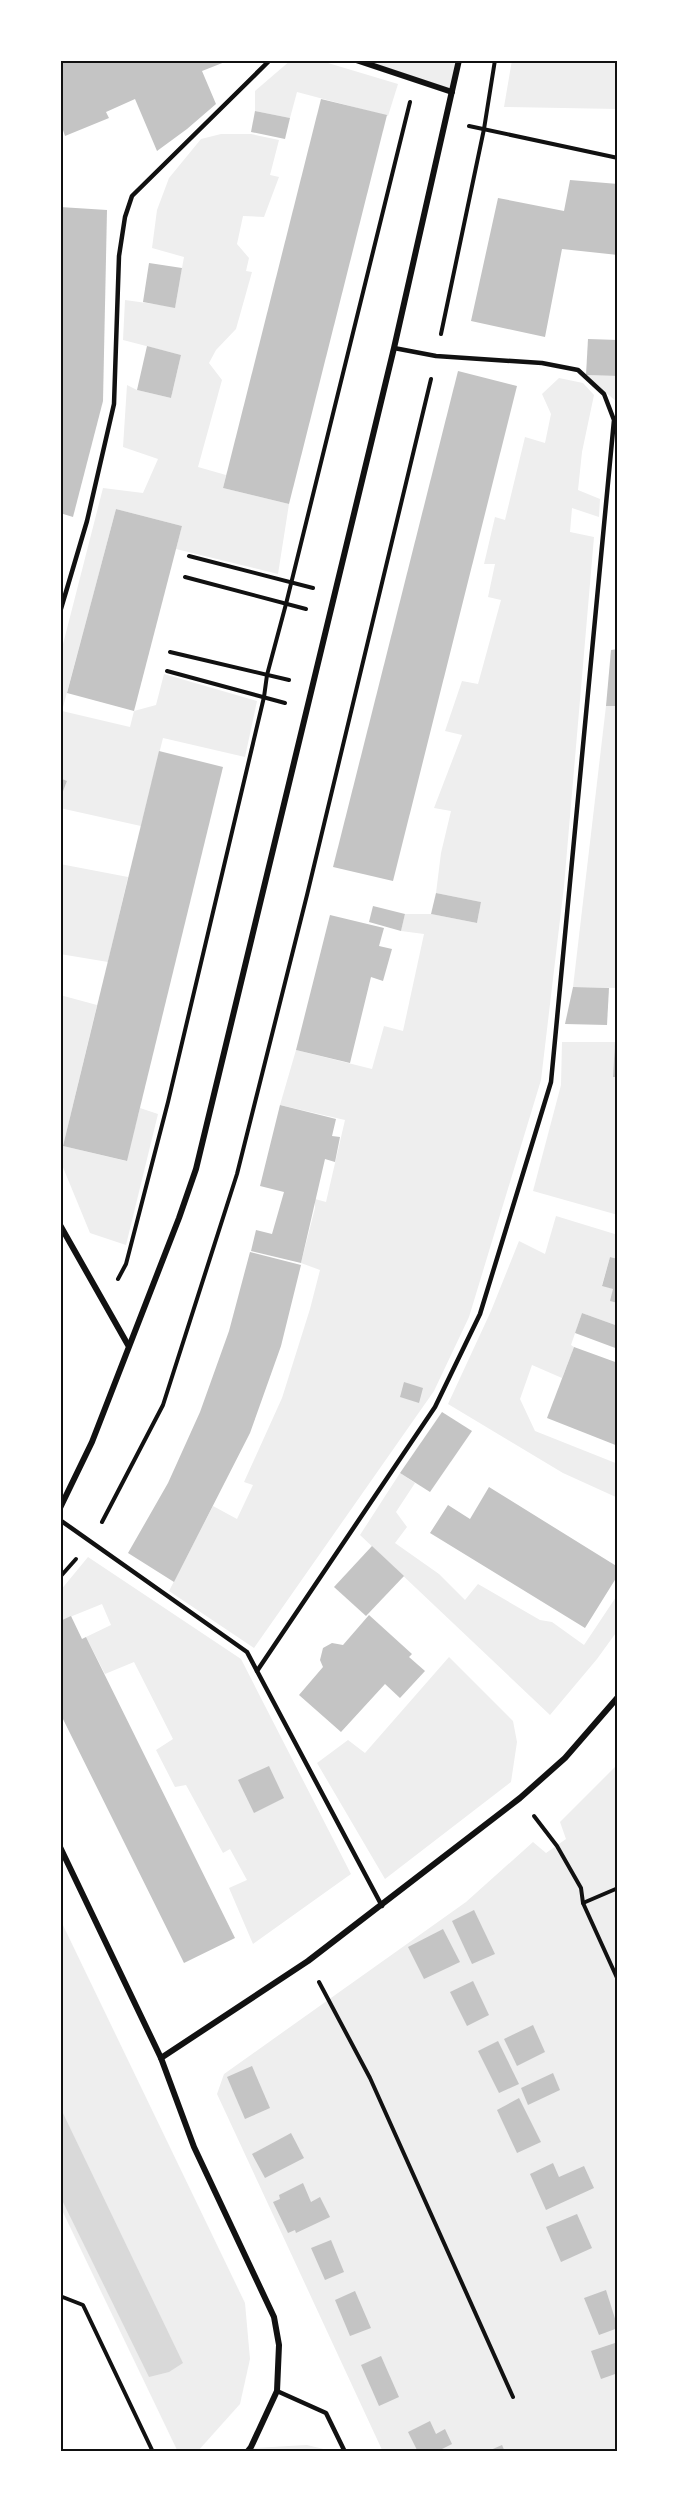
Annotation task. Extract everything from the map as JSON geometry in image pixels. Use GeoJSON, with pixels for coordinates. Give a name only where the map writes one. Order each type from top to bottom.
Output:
{"type":"FeatureCollection","features":[{"type":"Feature","properties":{"kind":"street"},"geometry":{"type":"LineString","coordinates":[[356,60],[452,92]]}},
{"type":"Feature","properties":{"kind":"street"},"geometry":{"type":"LineString","coordinates":[[60,1508],[92,1442],[196,1169],[394,348],[459,60]]}},
{"type":"Feature","properties":{"kind":"street"},"geometry":{"type":"LineString","coordinates":[[60,1225],[128,1345]]}},
{"type":"Feature","properties":{"kind":"street"},"geometry":{"type":"LineString","coordinates":[[161,2058],[308,1961],[520,1798],[565,1758],[618,1697]]}},
{"type":"Feature","properties":{"kind":"street"},"geometry":{"type":"LineString","coordinates":[[60,1847],[161,2058],[194,2147],[274,2317],[279,2345],[277,2391],[247,2452]]}},
{"type":"Feature","properties":{"kind":"lane"},"geometry":{"type":"LineString","coordinates":[[60,612],[87,521],[114,404],[119,256],[125,217],[132,196],[270,60]]}},
{"type":"Feature","properties":{"kind":"lane"},"geometry":{"type":"LineString","coordinates":[[257,1671],[435,1407],[480,1314],[551,1082],[614,420],[604,394],[578,370],[542,363],[436,356],[394,348]]}},
{"type":"Feature","properties":{"kind":"lane"},"geometry":{"type":"LineString","coordinates":[[60,1520],[247,1652],[382,1906]]}},
{"type":"Feature","properties":{"kind":"lane"},"geometry":{"type":"LineString","coordinates":[[277,2391],[326,2413],[345,2452]]}},
{"type":"Feature","properties":{"kind":"path"},"geometry":{"type":"LineString","coordinates":[[60,1577],[91,1542],[163,1405],[237,1174],[307,895],[436,356],[484,129],[495,60]]}},
{"type":"Feature","properties":{"kind":"path"},"geometry":{"type":"LineString","coordinates":[[105,1304],[126,1264],[168,1102],[264,697],[267,675],[292,583],[415,80]]}},
{"type":"Feature","properties":{"kind":"path"},"geometry":{"type":"LineString","coordinates":[[446,120],[618,158]]}},
{"type":"Feature","properties":{"kind":"path"},"geometry":{"type":"LineString","coordinates":[[189,556],[334,593]]}},
{"type":"Feature","properties":{"kind":"path"},"geometry":{"type":"LineString","coordinates":[[184,577],[329,616]]}},
{"type":"Feature","properties":{"kind":"path"},"geometry":{"type":"LineString","coordinates":[[170,652],[312,685]]}},
{"type":"Feature","properties":{"kind":"path"},"geometry":{"type":"LineString","coordinates":[[167,671],[306,709]]}},
{"type":"Feature","properties":{"kind":"path"},"geometry":{"type":"LineString","coordinates":[[520,1798],[557,1846],[581,1888],[583,1903],[618,1980]]}},
{"type":"Feature","properties":{"kind":"path"},"geometry":{"type":"LineString","coordinates":[[583,1903],[618,1888]]}},
{"type":"Feature","properties":{"kind":"path"},"geometry":{"type":"LineString","coordinates":[[308,1961],[370,2078],[513,2397]]}},
{"type":"Feature","properties":{"kind":"path"},"geometry":{"type":"LineString","coordinates":[[60,2296],[83,2305],[153,2452]]}},
{"type":"Feature","properties":{"kind":"shaded area"},"geometry":{"type":"Polygon","coordinates":[[[291,60],[318,60],[398,84],[388,116],[297,92],[290,118],[255,111],[255,91],[291,60]]]}},
{"type":"Feature","properties":{"kind":"shaded area"},"geometry":{"type":"Polygon","coordinates":[[[356,60],[459,60],[452,92],[356,60]]]}},
{"type":"Feature","properties":{"kind":"shaded area"},"geometry":{"type":"Polygon","coordinates":[[[512,60],[618,60],[618,109],[504,107],[512,60]]]}},
{"type":"Feature","properties":{"kind":"shaded area"},"geometry":{"type":"Polygon","coordinates":[[[221,134],[251,134],[279,140],[270,175],[279,177],[264,217],[243,216],[237,244],[249,258],[246,271],[252,272],[236,329],[216,350],[209,363],[222,380],[198,467],[226,475],[223,488],[289,504],[278,574],[176,549],[182,526],[116,509],[62,711],[130,727],[134,711],[156,705],[164,674],[257,701],[245,757],[163,738],[141,826],[60,808],[60,798],[67,781],[60,778],[60,656],[103,488],[143,493],[158,459],[123,447],[127,385],[137,390],[171,398],[181,355],[123,340],[125,300],[175,307],[184,257],[152,248],[157,210],[169,178],[201,139],[221,134]]]}},
{"type":"Feature","properties":{"kind":"shaded area"},"geometry":{"type":"Polygon","coordinates":[[[586,375],[618,376],[618,403],[586,375]]]}},
{"type":"Feature","properties":{"kind":"shaded area"},"geometry":{"type":"Polygon","coordinates":[[[559,378],[583,383],[594,395],[582,452],[578,490],[600,499],[599,517],[572,508],[570,532],[594,537],[564,886],[541,1080],[469,1317],[434,1391],[254,1648],[169,1591],[213,1506],[237,1519],[253,1485],[244,1482],[282,1398],[320,1270],[301,1263],[315,1208],[315,1199],[326,1202],[345,1120],[280,1105],[296,1050],[372,1069],[384,1026],[403,1031],[424,934],[401,931],[405,914],[431,914],[477,923],[481,902],[436,893],[441,853],[451,811],[434,808],[462,735],[445,731],[462,681],[478,684],[501,600],[488,597],[495,564],[484,564],[495,517],[505,520],[525,437],[545,443],[551,414],[542,394],[559,378]]]}},
{"type":"Feature","properties":{"kind":"shaded area"},"geometry":{"type":"Polygon","coordinates":[[[606,706],[618,706],[618,988],[573,987],[606,706]]]}},
{"type":"Feature","properties":{"kind":"shaded area"},"geometry":{"type":"Polygon","coordinates":[[[60,864],[128,877],[108,962],[60,954],[60,864]]]}},
{"type":"Feature","properties":{"kind":"shaded area"},"geometry":{"type":"Polygon","coordinates":[[[60,995],[97,1005],[63,1146],[126,1161],[140,1108],[158,1114],[126,1245],[90,1233],[60,1160],[60,995]]]}},
{"type":"Feature","properties":{"kind":"shaded area"},"geometry":{"type":"Polygon","coordinates":[[[562,1042],[615,1042],[613,1076],[618,1077],[618,1215],[533,1191],[561,1085],[562,1042]]]}},
{"type":"Feature","properties":{"kind":"shaded area"},"geometry":{"type":"Polygon","coordinates":[[[556,1216],[618,1235],[618,1259],[610,1257],[602,1285],[613,1289],[618,1303],[618,1326],[582,1313],[571,1345],[574,1347],[562,1378],[532,1365],[520,1399],[535,1431],[618,1464],[618,1498],[563,1473],[448,1404],[491,1311],[519,1241],[545,1254],[556,1216]]]}},
{"type":"Feature","properties":{"kind":"shaded area"},"geometry":{"type":"Polygon","coordinates":[[[400,1473],[415,1483],[396,1512],[407,1527],[395,1543],[439,1574],[465,1600],[478,1584],[540,1620],[552,1622],[584,1645],[618,1594],[618,1630],[550,1715],[360,1535],[400,1473]]]}},
{"type":"Feature","properties":{"kind":"shaded area"},"geometry":{"type":"Polygon","coordinates":[[[88,1557],[241,1659],[351,1874],[253,1944],[229,1888],[247,1880],[230,1849],[223,1853],[186,1785],[175,1787],[156,1750],[173,1739],[134,1662],[105,1674],[86,1637],[111,1625],[102,1604],[60,1621],[60,1591],[88,1557]]]}},
{"type":"Feature","properties":{"kind":"shaded area"},"geometry":{"type":"Polygon","coordinates":[[[449,1657],[513,1721],[517,1742],[511,1782],[385,1879],[317,1763],[348,1740],[365,1753],[449,1657]]]}},
{"type":"Feature","properties":{"kind":"shaded area"},"geometry":{"type":"Polygon","coordinates":[[[618,1764],[618,2452],[383,2452],[217,2094],[224,2074],[466,1902],[533,1842],[546,1853],[566,1839],[560,1822],[618,1764]]]}},
{"type":"Feature","properties":{"kind":"shaded area"},"geometry":{"type":"Polygon","coordinates":[[[60,1919],[245,2303],[250,2359],[240,2404],[197,2452],[178,2452],[60,2206],[60,1919]]]}},
{"type":"Feature","properties":{"kind":"shaded area"},"geometry":{"type":"Polygon","coordinates":[[[60,2107],[183,2363],[169,2372],[149,2377],[60,2196],[60,2107]]]}},
{"type":"Feature","properties":{"kind":"shaded area"},"geometry":{"type":"Polygon","coordinates":[[[307,2445],[336,2452],[248,2452],[252,2448],[307,2445]]]}},
{"type":"Feature","properties":{"kind":"building"},"geometry":{"type":"Polygon","coordinates":[[[65,60],[230,60],[202,71],[216,104],[157,151],[135,99],[106,112],[109,118],[65,136],[63,130],[60,131],[60,62],[65,60]]]}},
{"type":"Feature","properties":{"kind":"building"},"geometry":{"type":"Polygon","coordinates":[[[321,99],[387,115],[289,504],[223,488],[321,99]]]}},
{"type":"Feature","properties":{"kind":"building"},"geometry":{"type":"Polygon","coordinates":[[[255,111],[290,118],[285,139],[251,132],[255,111]]]}},
{"type":"Feature","properties":{"kind":"building"},"geometry":{"type":"Polygon","coordinates":[[[570,180],[618,184],[618,255],[562,249],[545,337],[471,321],[498,198],[564,211],[570,180]]]}},
{"type":"Feature","properties":{"kind":"building"},"geometry":{"type":"Polygon","coordinates":[[[60,207],[107,210],[103,401],[73,517],[60,513],[60,207]]]}},
{"type":"Feature","properties":{"kind":"building"},"geometry":{"type":"Polygon","coordinates":[[[149,263],[182,268],[175,308],[143,302],[149,263]]]}},
{"type":"Feature","properties":{"kind":"building"},"geometry":{"type":"Polygon","coordinates":[[[588,339],[618,340],[618,376],[586,375],[588,339]]]}},
{"type":"Feature","properties":{"kind":"building"},"geometry":{"type":"Polygon","coordinates":[[[147,346],[181,355],[171,398],[137,390],[147,346]]]}},
{"type":"Feature","properties":{"kind":"building"},"geometry":{"type":"Polygon","coordinates":[[[458,371],[517,386],[393,881],[333,867],[458,371]]]}},
{"type":"Feature","properties":{"kind":"building"},"geometry":{"type":"Polygon","coordinates":[[[116,509],[182,526],[134,711],[67,693],[116,509]]]}},
{"type":"Feature","properties":{"kind":"building"},"geometry":{"type":"Polygon","coordinates":[[[618,649],[618,706],[606,706],[611,650],[618,649]]]}},
{"type":"Feature","properties":{"kind":"building"},"geometry":{"type":"Polygon","coordinates":[[[159,751],[223,767],[127,1161],[63,1146],[159,751]]]}},
{"type":"Feature","properties":{"kind":"building"},"geometry":{"type":"Polygon","coordinates":[[[60,778],[67,781],[60,799],[60,778]]]}},
{"type":"Feature","properties":{"kind":"building"},"geometry":{"type":"Polygon","coordinates":[[[436,893],[481,902],[477,923],[431,914],[436,893]]]}},
{"type":"Feature","properties":{"kind":"building"},"geometry":{"type":"Polygon","coordinates":[[[373,906],[405,914],[401,931],[369,922],[373,906]]]}},
{"type":"Feature","properties":{"kind":"building"},"geometry":{"type":"Polygon","coordinates":[[[330,915],[384,928],[379,946],[392,949],[383,981],[371,977],[350,1063],[296,1050],[330,915]]]}},
{"type":"Feature","properties":{"kind":"building"},"geometry":{"type":"Polygon","coordinates":[[[573,987],[609,988],[607,1025],[565,1024],[573,987]]]}},
{"type":"Feature","properties":{"kind":"building"},"geometry":{"type":"Polygon","coordinates":[[[615,1042],[618,1042],[618,1077],[613,1077],[615,1042]]]}},
{"type":"Feature","properties":{"kind":"building"},"geometry":{"type":"Polygon","coordinates":[[[280,1105],[336,1119],[332,1136],[340,1137],[335,1162],[325,1159],[301,1263],[251,1251],[256,1230],[272,1234],[284,1192],[260,1186],[280,1105]]]}},
{"type":"Feature","properties":{"kind":"building"},"geometry":{"type":"Polygon","coordinates":[[[250,1252],[301,1265],[281,1346],[250,1433],[174,1582],[128,1553],[168,1483],[200,1412],[229,1331],[250,1252]]]}},
{"type":"Feature","properties":{"kind":"building"},"geometry":{"type":"Polygon","coordinates":[[[610,1257],[618,1259],[618,1303],[610,1301],[613,1289],[602,1286],[610,1257]]]}},
{"type":"Feature","properties":{"kind":"building"},"geometry":{"type":"Polygon","coordinates":[[[582,1313],[618,1326],[618,1349],[575,1333],[582,1313]]]}},
{"type":"Feature","properties":{"kind":"building"},"geometry":{"type":"Polygon","coordinates":[[[574,1347],[618,1363],[618,1446],[547,1418],[574,1347]]]}},
{"type":"Feature","properties":{"kind":"building"},"geometry":{"type":"Polygon","coordinates":[[[404,1382],[423,1388],[419,1403],[400,1397],[404,1382]]]}},
{"type":"Feature","properties":{"kind":"building"},"geometry":{"type":"Polygon","coordinates":[[[442,1412],[472,1431],[430,1492],[400,1473],[442,1412]]]}},
{"type":"Feature","properties":{"kind":"building"},"geometry":{"type":"Polygon","coordinates":[[[489,1487],[618,1567],[618,1575],[585,1628],[430,1533],[448,1505],[470,1519],[489,1487]]]}},
{"type":"Feature","properties":{"kind":"building"},"geometry":{"type":"Polygon","coordinates":[[[372,1546],[404,1576],[366,1616],[334,1587],[372,1546]]]}},
{"type":"Feature","properties":{"kind":"building"},"geometry":{"type":"Polygon","coordinates":[[[369,1615],[412,1654],[409,1657],[425,1671],[400,1698],[385,1684],[341,1732],[299,1695],[323,1667],[320,1660],[323,1648],[332,1643],[343,1645],[369,1615]]]}},
{"type":"Feature","properties":{"kind":"building"},"geometry":{"type":"Polygon","coordinates":[[[71,1616],[82,1639],[86,1637],[235,1938],[184,1963],[60,1713],[60,1621],[71,1616]]]}},
{"type":"Feature","properties":{"kind":"building"},"geometry":{"type":"Polygon","coordinates":[[[269,1766],[284,1798],[254,1813],[238,1780],[269,1766]]]}},
{"type":"Feature","properties":{"kind":"building"},"geometry":{"type":"Polygon","coordinates":[[[474,1910],[495,1954],[472,1964],[452,1921],[474,1910]]]}},
{"type":"Feature","properties":{"kind":"building"},"geometry":{"type":"Polygon","coordinates":[[[443,1929],[460,1962],[424,1979],[408,1947],[443,1929]]]}},
{"type":"Feature","properties":{"kind":"building"},"geometry":{"type":"Polygon","coordinates":[[[473,1981],[489,2015],[467,2026],[450,1992],[473,1981]]]}},
{"type":"Feature","properties":{"kind":"building"},"geometry":{"type":"Polygon","coordinates":[[[533,2025],[545,2052],[517,2066],[504,2039],[533,2025]]]}},
{"type":"Feature","properties":{"kind":"building"},"geometry":{"type":"Polygon","coordinates":[[[498,2041],[519,2084],[499,2093],[478,2051],[498,2041]]]}},
{"type":"Feature","properties":{"kind":"building"},"geometry":{"type":"Polygon","coordinates":[[[252,2066],[270,2108],[245,2119],[227,2077],[252,2066]]]}},
{"type":"Feature","properties":{"kind":"building"},"geometry":{"type":"Polygon","coordinates":[[[553,2073],[560,2090],[528,2105],[521,2088],[553,2073]]]}},
{"type":"Feature","properties":{"kind":"building"},"geometry":{"type":"Polygon","coordinates":[[[519,2098],[541,2142],[517,2153],[497,2110],[519,2098]]]}},
{"type":"Feature","properties":{"kind":"building"},"geometry":{"type":"Polygon","coordinates":[[[291,2133],[304,2158],[265,2178],[252,2154],[291,2133]]]}},
{"type":"Feature","properties":{"kind":"building"},"geometry":{"type":"Polygon","coordinates":[[[553,2163],[559,2177],[584,2166],[594,2188],[546,2210],[530,2174],[553,2163]]]}},
{"type":"Feature","properties":{"kind":"building"},"geometry":{"type":"Polygon","coordinates":[[[303,2183],[311,2202],[320,2197],[330,2217],[296,2233],[295,2230],[288,2233],[273,2202],[280,2199],[279,2195],[303,2183]]]}},
{"type":"Feature","properties":{"kind":"building"},"geometry":{"type":"Polygon","coordinates":[[[577,2214],[592,2248],[561,2262],[546,2227],[577,2214]]]}},
{"type":"Feature","properties":{"kind":"building"},"geometry":{"type":"Polygon","coordinates":[[[331,2240],[344,2272],[325,2280],[311,2248],[331,2240]]]}},
{"type":"Feature","properties":{"kind":"building"},"geometry":{"type":"Polygon","coordinates":[[[606,2290],[618,2328],[599,2335],[584,2298],[606,2290]]]}},
{"type":"Feature","properties":{"kind":"building"},"geometry":{"type":"Polygon","coordinates":[[[355,2291],[371,2328],[350,2336],[335,2300],[355,2291]]]}},
{"type":"Feature","properties":{"kind":"building"},"geometry":{"type":"Polygon","coordinates":[[[618,2342],[618,2373],[601,2379],[591,2351],[618,2342]]]}},
{"type":"Feature","properties":{"kind":"building"},"geometry":{"type":"Polygon","coordinates":[[[381,2356],[399,2397],[379,2406],[361,2365],[381,2356]]]}},
{"type":"Feature","properties":{"kind":"building"},"geometry":{"type":"Polygon","coordinates":[[[430,2421],[436,2434],[445,2429],[452,2444],[436,2452],[418,2452],[408,2432],[430,2421]]]}},
{"type":"Feature","properties":{"kind":"building"},"geometry":{"type":"Polygon","coordinates":[[[502,2445],[505,2452],[486,2452],[502,2445]]]}}]}
